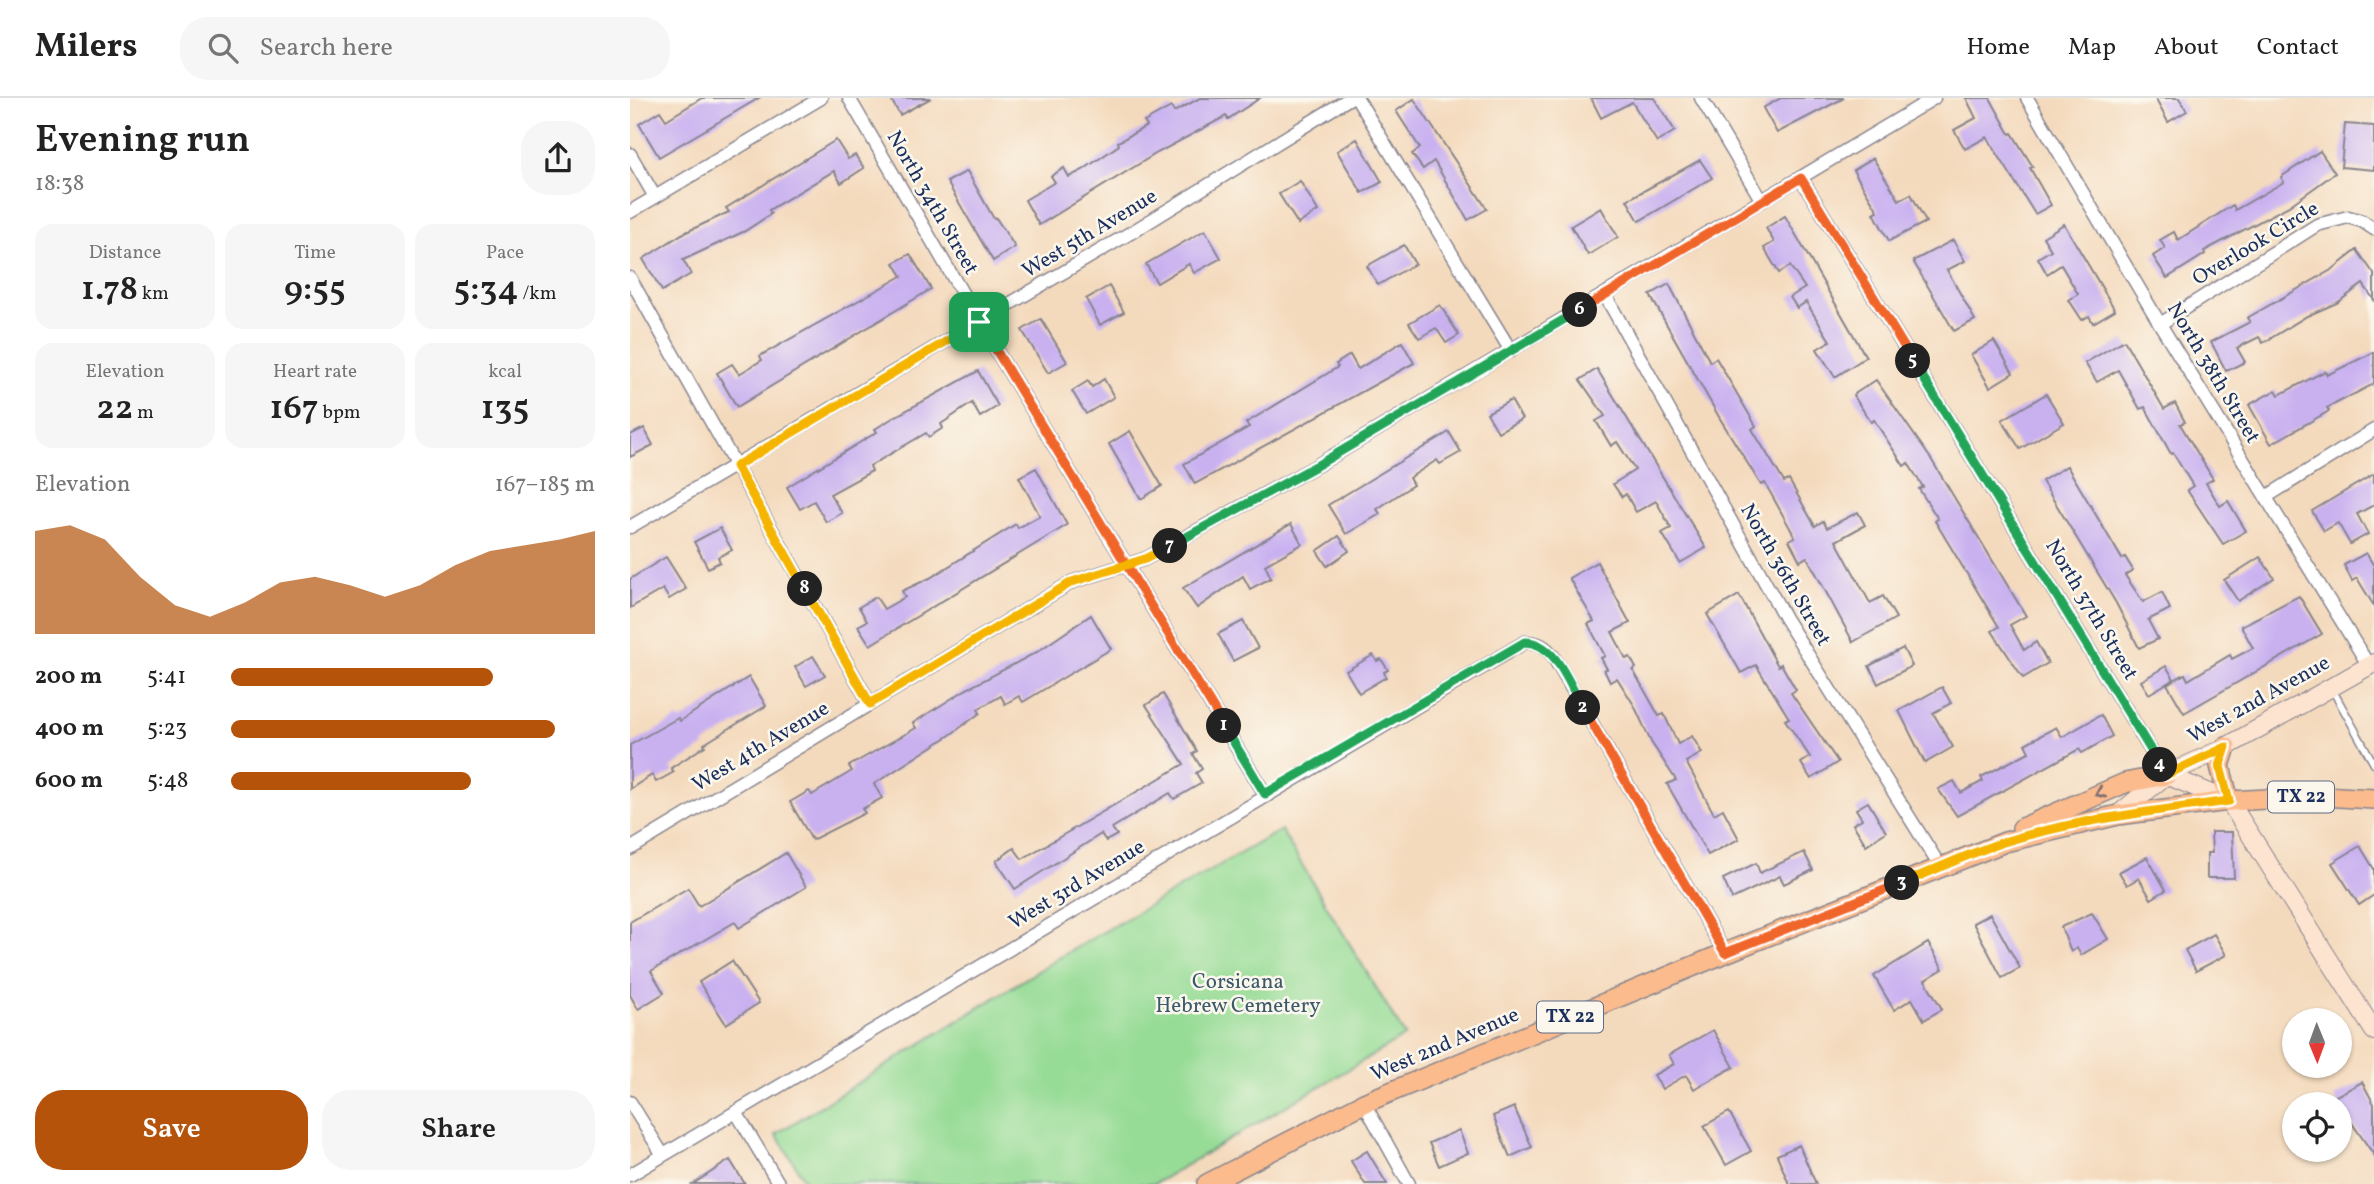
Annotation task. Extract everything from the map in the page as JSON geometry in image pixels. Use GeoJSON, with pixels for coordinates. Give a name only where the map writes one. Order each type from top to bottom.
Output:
{"type":"FeatureCollection","features":[{"type":"Feature","properties":{"kind":"main road"},"geometry":{"type":"LineString","coordinates":[[2226,747],[2220,766],[2229,801]]}},
{"type":"Feature","properties":{"kind":"main road"},"geometry":{"type":"LineString","coordinates":[[2005,842],[2025,826],[2125,782],[2166,775]]}},
{"type":"Feature","properties":{"kind":"main road","name":"TX 22"},"geometry":{"type":"LineString","coordinates":[[1941,868],[2005,842],[2118,815],[2229,801],[2322,796],[2374,799]]}},
{"type":"Feature","properties":{"kind":"main road","name":"West 2nd Avenue"},"geometry":{"type":"LineString","coordinates":[[1207,1184],[1364,1103],[1725,953],[1941,868]]}},
{"type":"Feature","properties":{"kind":"street"},"geometry":{"type":"LineString","coordinates":[[630,212],[821,98]]}},
{"type":"Feature","properties":{"kind":"street","name":"North 34th Street"},"geometry":{"type":"LineString","coordinates":[[849,98],[979,322],[1265,794]]}},
{"type":"Feature","properties":{"kind":"street","name":"West 5th Avenue"},"geometry":{"type":"LineString","coordinates":[[630,527],[979,322],[1350,98]]}},
{"type":"Feature","properties":{"kind":"street"},"geometry":{"type":"LineString","coordinates":[[1357,98],[1511,351]]}},
{"type":"Feature","properties":{"kind":"street"},"geometry":{"type":"LineString","coordinates":[[1701,98],[1762,201]]}},
{"type":"Feature","properties":{"kind":"street","name":"West 4th Avenue"},"geometry":{"type":"LineString","coordinates":[[630,849],[1072,582],[1145,559],[1316,466],[1934,98]]}},
{"type":"Feature","properties":{"kind":"street","name":"North 38th Street"},"geometry":{"type":"LineString","coordinates":[[2027,98],[2160,324],[2372,665]]}},
{"type":"Feature","properties":{"kind":"street"},"geometry":{"type":"LineString","coordinates":[[630,154],[655,197]]}},
{"type":"Feature","properties":{"kind":"street","name":"North 37th Street"},"geometry":{"type":"LineString","coordinates":[[1801,178],[2166,775]]}},
{"type":"Feature","properties":{"kind":"street","name":"Overlook Circle"},"geometry":{"type":"LineString","coordinates":[[2160,324],[2318,226],[2348,217],[2362,221],[2374,229]]}},
{"type":"Feature","properties":{"kind":"street"},"geometry":{"type":"LineString","coordinates":[[630,278],[870,704]]}},
{"type":"Feature","properties":{"kind":"street","name":"North 36th Street"},"geometry":{"type":"LineString","coordinates":[[1605,295],[1785,618],[1941,868]]}},
{"type":"Feature","properties":{"kind":"street"},"geometry":{"type":"LineString","coordinates":[[2266,497],[2374,430]]}},
{"type":"Feature","properties":{"kind":"street","name":"West 3rd Avenue"},"geometry":{"type":"LineString","coordinates":[[630,1175],[1265,794],[1525,642],[1535,642],[1546,648],[1725,953]]}},
{"type":"Feature","properties":{"kind":"street","name":"West 2nd Avenue"},"geometry":{"type":"LineString","coordinates":[[2118,815],[2166,775],[2226,747],[2372,665]]}},
{"type":"Feature","properties":{"kind":"street"},"geometry":{"type":"LineString","coordinates":[[2166,775],[2229,801],[2374,1031]]}},
{"type":"Feature","properties":{"kind":"street"},"geometry":{"type":"LineString","coordinates":[[630,1101],[663,1155]]}},
{"type":"Feature","properties":{"kind":"street"},"geometry":{"type":"LineString","coordinates":[[1364,1103],[1409,1184]]}},
{"type":"Feature","properties":{"kind":"street"},"geometry":{"type":"LineString","coordinates":[[736,1112],[779,1184]]}},
{"type":"Feature","properties":{"kind":"lane"},"geometry":{"type":"LineString","coordinates":[[2330,687],[2374,764]]}},
{"type":"Feature","properties":{"kind":"green space","name":"Corsicana Hebrew Cemetery"},"geometry":{"type":"Polygon","coordinates":[[[1281,830],[1405,1036],[1154,1184],[807,1184],[776,1134],[1070,951],[1281,830]]]}},
{"type":"Feature","properties":{"kind":"building"},"geometry":{"type":"Polygon","coordinates":[[[702,98],[759,98],[659,157],[639,124],[660,111],[666,120],[702,98]]]}},
{"type":"Feature","properties":{"kind":"building"},"geometry":{"type":"Polygon","coordinates":[[[890,98],[931,98],[900,115],[890,98]]]}},
{"type":"Feature","properties":{"kind":"building"},"geometry":{"type":"Polygon","coordinates":[[[1200,98],[1260,98],[1228,119],[1226,116],[1157,153],[1039,225],[1025,200],[1055,182],[1051,176],[1064,168],[1069,177],[1083,170],[1119,145],[1118,142],[1147,126],[1144,122],[1171,107],[1174,112],[1200,98]]]}},
{"type":"Feature","properties":{"kind":"building"},"geometry":{"type":"Polygon","coordinates":[[[1591,98],[1654,98],[1675,131],[1657,142],[1632,102],[1601,118],[1591,98]]]}},
{"type":"Feature","properties":{"kind":"building"},"geometry":{"type":"Polygon","coordinates":[[[1781,98],[1844,98],[1777,133],[1763,108],[1781,98]]]}},
{"type":"Feature","properties":{"kind":"building"},"geometry":{"type":"Polygon","coordinates":[[[1966,98],[1990,98],[2033,167],[2030,168],[2051,205],[2035,214],[1987,137],[1965,149],[1954,130],[1976,118],[1966,98]]]}},
{"type":"Feature","properties":{"kind":"building"},"geometry":{"type":"Polygon","coordinates":[[[2155,98],[2179,98],[2187,111],[2168,122],[2155,98]]]}},
{"type":"Feature","properties":{"kind":"building"},"geometry":{"type":"Polygon","coordinates":[[[1414,99],[1487,209],[1468,220],[1434,161],[1423,169],[1412,154],[1420,148],[1396,111],[1414,99]]]}},
{"type":"Feature","properties":{"kind":"building"},"geometry":{"type":"Polygon","coordinates":[[[2345,124],[2374,126],[2374,170],[2341,167],[2345,124]]]}},
{"type":"Feature","properties":{"kind":"building"},"geometry":{"type":"Polygon","coordinates":[[[1357,139],[1382,182],[1362,193],[1337,151],[1357,139]]]}},
{"type":"Feature","properties":{"kind":"building"},"geometry":{"type":"Polygon","coordinates":[[[836,140],[848,159],[855,155],[864,168],[841,183],[834,171],[769,210],[771,214],[745,231],[683,260],[691,274],[662,291],[643,259],[682,234],[729,212],[726,208],[836,140]]]}},
{"type":"Feature","properties":{"kind":"building"},"geometry":{"type":"Polygon","coordinates":[[[2320,151],[2335,173],[2289,206],[2204,251],[2205,254],[2167,278],[2153,256],[2165,248],[2160,240],[2174,232],[2178,240],[2233,205],[2235,210],[2284,182],[2281,177],[2320,151]]]}},
{"type":"Feature","properties":{"kind":"building"},"geometry":{"type":"Polygon","coordinates":[[[1873,158],[1899,200],[1911,194],[1926,222],[1889,241],[1874,213],[1878,211],[1853,170],[1873,158]]]}},
{"type":"Feature","properties":{"kind":"building"},"geometry":{"type":"Polygon","coordinates":[[[1700,160],[1712,178],[1639,221],[1627,200],[1700,160]]]}},
{"type":"Feature","properties":{"kind":"building"},"geometry":{"type":"Polygon","coordinates":[[[967,171],[994,219],[996,218],[1015,247],[993,261],[947,182],[967,171]]]}},
{"type":"Feature","properties":{"kind":"building"},"geometry":{"type":"Polygon","coordinates":[[[1300,181],[1318,211],[1298,224],[1279,194],[1300,181]]]}},
{"type":"Feature","properties":{"kind":"building"},"geometry":{"type":"Polygon","coordinates":[[[1601,208],[1618,237],[1588,255],[1571,226],[1601,208]]]}},
{"type":"Feature","properties":{"kind":"building"},"geometry":{"type":"Polygon","coordinates":[[[1785,216],[1866,357],[1835,377],[1817,349],[1830,341],[1806,302],[1797,308],[1790,297],[1805,288],[1790,266],[1779,273],[1764,248],[1774,242],[1766,228],[1785,216]]]}},
{"type":"Feature","properties":{"kind":"building"},"geometry":{"type":"Polygon","coordinates":[[[2064,224],[2115,310],[2093,323],[2089,316],[2082,320],[2069,300],[2078,294],[2061,265],[2047,274],[2038,258],[2051,250],[2043,237],[2064,224]]]}},
{"type":"Feature","properties":{"kind":"building"},"geometry":{"type":"Polygon","coordinates":[[[1205,230],[1221,258],[1194,273],[1189,264],[1157,283],[1146,264],[1205,230]]]}},
{"type":"Feature","properties":{"kind":"building"},"geometry":{"type":"Polygon","coordinates":[[[1953,240],[1965,261],[1947,270],[1975,320],[1954,331],[1913,261],[1953,240]]]}},
{"type":"Feature","properties":{"kind":"building"},"geometry":{"type":"Polygon","coordinates":[[[1404,245],[1415,264],[1378,285],[1367,266],[1404,245]]]}},
{"type":"Feature","properties":{"kind":"building"},"geometry":{"type":"Polygon","coordinates":[[[2357,250],[2374,274],[2374,300],[2363,284],[2337,303],[2307,316],[2263,343],[2259,337],[2237,348],[2245,362],[2226,371],[2211,342],[2250,322],[2247,318],[2333,269],[2357,250]]]}},
{"type":"Feature","properties":{"kind":"building"},"geometry":{"type":"Polygon","coordinates":[[[910,254],[931,289],[737,407],[717,373],[732,364],[739,374],[762,360],[760,356],[902,276],[894,263],[910,254]]]}},
{"type":"Feature","properties":{"kind":"building"},"geometry":{"type":"Polygon","coordinates":[[[1669,284],[1710,362],[1716,358],[1756,426],[1752,429],[1784,482],[1789,480],[1815,526],[1823,521],[1827,528],[1858,512],[1865,525],[1836,541],[1870,603],[1883,596],[1896,618],[1853,642],[1807,557],[1800,561],[1789,540],[1795,537],[1765,483],[1761,485],[1719,417],[1650,295],[1669,284]]]}},
{"type":"Feature","properties":{"kind":"building"},"geometry":{"type":"Polygon","coordinates":[[[1109,286],[1124,312],[1100,325],[1086,299],[1109,286]]]}},
{"type":"Feature","properties":{"kind":"building"},"geometry":{"type":"Polygon","coordinates":[[[1440,305],[1459,335],[1446,343],[1436,328],[1419,338],[1409,323],[1440,305]]]}},
{"type":"Feature","properties":{"kind":"building"},"geometry":{"type":"Polygon","coordinates":[[[1041,319],[1067,362],[1048,373],[1022,330],[1041,319]]]}},
{"type":"Feature","properties":{"kind":"building"},"geometry":{"type":"Polygon","coordinates":[[[2124,340],[2164,409],[2175,403],[2185,422],[2180,424],[2213,479],[2206,483],[2220,506],[2228,501],[2246,531],[2223,544],[2187,490],[2193,486],[2173,453],[2171,454],[2145,407],[2140,409],[2118,370],[2097,382],[2085,363],[2124,340]]]}},
{"type":"Feature","properties":{"kind":"building"},"geometry":{"type":"Polygon","coordinates":[[[1994,341],[2013,373],[1990,387],[1971,355],[1994,341]]]}},
{"type":"Feature","properties":{"kind":"building"},"geometry":{"type":"Polygon","coordinates":[[[1402,342],[1414,363],[1195,484],[1184,464],[1249,427],[1246,423],[1338,367],[1336,364],[1350,355],[1358,369],[1402,342]]]}},
{"type":"Feature","properties":{"kind":"building"},"geometry":{"type":"Polygon","coordinates":[[[2374,352],[2374,384],[2327,408],[2329,411],[2271,444],[2249,405],[2276,390],[2279,395],[2325,371],[2327,375],[2374,352]]]}},
{"type":"Feature","properties":{"kind":"building"},"geometry":{"type":"Polygon","coordinates":[[[1597,369],[1706,548],[1680,563],[1662,533],[1671,528],[1656,501],[1636,512],[1626,494],[1622,497],[1613,484],[1635,470],[1617,442],[1611,446],[1596,421],[1605,416],[1580,380],[1597,369]]]}},
{"type":"Feature","properties":{"kind":"building"},"geometry":{"type":"Polygon","coordinates":[[[978,371],[998,406],[980,417],[972,403],[941,424],[943,428],[929,437],[926,433],[870,466],[872,471],[830,494],[842,513],[826,522],[814,501],[800,509],[787,487],[877,432],[875,429],[896,416],[978,371]]]}},
{"type":"Feature","properties":{"kind":"building"},"geometry":{"type":"Polygon","coordinates":[[[1104,379],[1114,397],[1086,414],[1072,391],[1088,381],[1092,387],[1104,379]]]}},
{"type":"Feature","properties":{"kind":"building"},"geometry":{"type":"Polygon","coordinates":[[[1876,380],[1931,459],[2026,616],[2010,625],[2024,650],[2036,642],[2048,663],[2023,678],[1992,631],[1999,627],[1935,521],[1938,519],[1919,489],[1923,487],[1908,463],[1904,466],[1874,420],[1871,422],[1853,395],[1876,380]]]}},
{"type":"Feature","properties":{"kind":"building"},"geometry":{"type":"Polygon","coordinates":[[[2046,394],[2064,423],[2020,449],[2002,420],[2046,394]]]}},
{"type":"Feature","properties":{"kind":"building"},"geometry":{"type":"Polygon","coordinates":[[[1511,400],[1522,419],[1498,432],[1487,413],[1511,400]]]}},
{"type":"Feature","properties":{"kind":"building"},"geometry":{"type":"Polygon","coordinates":[[[644,428],[653,445],[630,457],[630,435],[644,428]]]}},
{"type":"Feature","properties":{"kind":"building"},"geometry":{"type":"Polygon","coordinates":[[[1130,431],[1162,486],[1141,499],[1109,444],[1130,431]]]}},
{"type":"Feature","properties":{"kind":"building"},"geometry":{"type":"Polygon","coordinates":[[[1449,432],[1461,452],[1440,464],[1437,460],[1409,478],[1413,485],[1377,509],[1380,514],[1346,534],[1328,505],[1449,432]]]}},
{"type":"Feature","properties":{"kind":"building"},"geometry":{"type":"Polygon","coordinates":[[[2067,466],[2122,559],[2125,557],[2133,570],[2125,575],[2143,602],[2162,592],[2170,609],[2148,620],[2158,639],[2139,648],[2116,603],[2042,481],[2067,466]]]}},
{"type":"Feature","properties":{"kind":"building"},"geometry":{"type":"Polygon","coordinates":[[[1036,468],[1067,525],[870,645],[858,626],[867,621],[859,607],[876,597],[884,609],[905,597],[902,591],[930,578],[1016,524],[1018,528],[1040,516],[1019,477],[1036,468]]]}},
{"type":"Feature","properties":{"kind":"building"},"geometry":{"type":"Polygon","coordinates":[[[2374,474],[2374,505],[2357,514],[2368,534],[2350,544],[2338,523],[2324,531],[2312,511],[2374,474]]]}},
{"type":"Feature","properties":{"kind":"building"},"geometry":{"type":"Polygon","coordinates":[[[1291,524],[1302,544],[1265,565],[1271,578],[1250,589],[1243,576],[1197,608],[1183,588],[1291,524]]]}},
{"type":"Feature","properties":{"kind":"building"},"geometry":{"type":"Polygon","coordinates":[[[720,528],[732,550],[718,557],[720,562],[708,568],[694,542],[720,528]]]}},
{"type":"Feature","properties":{"kind":"building"},"geometry":{"type":"Polygon","coordinates":[[[1339,536],[1349,551],[1327,566],[1317,551],[1339,536]]]}},
{"type":"Feature","properties":{"kind":"building"},"geometry":{"type":"Polygon","coordinates":[[[2366,553],[2374,566],[2374,606],[2357,578],[2352,581],[2344,565],[2366,553]]]}},
{"type":"Feature","properties":{"kind":"building"},"geometry":{"type":"Polygon","coordinates":[[[666,557],[686,589],[669,599],[663,589],[630,608],[630,579],[666,557]]]}},
{"type":"Feature","properties":{"kind":"building"},"geometry":{"type":"Polygon","coordinates":[[[2260,557],[2274,578],[2238,601],[2224,580],[2260,557]]]}},
{"type":"Feature","properties":{"kind":"building"},"geometry":{"type":"Polygon","coordinates":[[[1597,562],[1630,623],[1612,632],[1626,659],[1630,657],[1636,668],[1633,670],[1659,716],[1664,714],[1678,744],[1692,736],[1702,753],[1686,762],[1714,814],[1723,809],[1739,839],[1708,855],[1667,784],[1676,780],[1651,742],[1634,705],[1617,678],[1610,682],[1601,658],[1605,656],[1588,624],[1594,621],[1569,578],[1597,562]]]}},
{"type":"Feature","properties":{"kind":"building"},"geometry":{"type":"Polygon","coordinates":[[[1739,595],[1778,666],[1781,664],[1796,690],[1791,693],[1838,762],[1811,779],[1801,763],[1810,757],[1785,720],[1789,718],[1756,665],[1741,673],[1707,614],[1739,595]]]}},
{"type":"Feature","properties":{"kind":"building"},"geometry":{"type":"Polygon","coordinates":[[[2299,596],[2322,634],[2184,713],[2167,684],[2185,674],[2188,680],[2230,655],[2232,659],[2253,648],[2241,626],[2299,596]]]}},
{"type":"Feature","properties":{"kind":"building"},"geometry":{"type":"Polygon","coordinates":[[[1091,615],[1111,649],[1023,702],[1019,696],[1005,704],[1001,696],[978,709],[980,713],[950,735],[874,784],[882,798],[862,809],[865,813],[812,840],[790,802],[809,791],[812,795],[852,771],[849,766],[916,728],[913,723],[965,690],[1037,652],[1091,615]]]}},
{"type":"Feature","properties":{"kind":"building"},"geometry":{"type":"Polygon","coordinates":[[[1243,621],[1258,648],[1233,661],[1218,634],[1243,621]]]}},
{"type":"Feature","properties":{"kind":"building"},"geometry":{"type":"Polygon","coordinates":[[[1903,648],[1912,666],[1878,684],[1869,666],[1903,648]]]}},
{"type":"Feature","properties":{"kind":"building"},"geometry":{"type":"Polygon","coordinates":[[[1373,655],[1377,661],[1381,659],[1388,670],[1384,672],[1386,677],[1359,693],[1346,671],[1373,655]]]}},
{"type":"Feature","properties":{"kind":"building"},"geometry":{"type":"Polygon","coordinates":[[[813,656],[825,675],[806,686],[795,667],[813,656]]]}},
{"type":"Feature","properties":{"kind":"building"},"geometry":{"type":"Polygon","coordinates":[[[2166,666],[2174,679],[2149,694],[2141,681],[2166,666]]]}},
{"type":"Feature","properties":{"kind":"building"},"geometry":{"type":"Polygon","coordinates":[[[749,677],[766,706],[704,744],[705,746],[671,768],[674,772],[656,782],[652,775],[630,789],[630,745],[678,718],[680,721],[749,677]]]}},
{"type":"Feature","properties":{"kind":"building"},"geometry":{"type":"Polygon","coordinates":[[[1942,687],[1951,703],[1933,713],[1953,747],[1925,763],[1899,711],[1942,687]]]}},
{"type":"Feature","properties":{"kind":"building"},"geometry":{"type":"Polygon","coordinates":[[[1163,694],[1197,751],[1193,754],[1202,769],[1196,773],[1202,783],[1174,799],[1170,793],[1112,828],[1117,835],[1106,841],[1101,834],[1015,889],[996,861],[1014,848],[1022,859],[1184,764],[1146,705],[1163,694]]]}},
{"type":"Feature","properties":{"kind":"building"},"geometry":{"type":"Polygon","coordinates":[[[2101,715],[2112,736],[2082,753],[2079,749],[1957,816],[1938,789],[1954,781],[1961,793],[1983,781],[1981,777],[2029,752],[2025,744],[2056,727],[2062,737],[2101,715]]]}},
{"type":"Feature","properties":{"kind":"building"},"geometry":{"type":"Polygon","coordinates":[[[1868,802],[1886,832],[1866,845],[1853,824],[1862,819],[1856,809],[1868,802]]]}},
{"type":"Feature","properties":{"kind":"building"},"geometry":{"type":"Polygon","coordinates":[[[2211,832],[2232,832],[2234,878],[2207,878],[2207,853],[2212,853],[2211,832]]]}},
{"type":"Feature","properties":{"kind":"building"},"geometry":{"type":"Polygon","coordinates":[[[2360,846],[2374,869],[2374,895],[2359,905],[2332,863],[2360,846]]]}},
{"type":"Feature","properties":{"kind":"building"},"geometry":{"type":"Polygon","coordinates":[[[1804,852],[1813,870],[1784,884],[1780,876],[1732,899],[1723,879],[1756,863],[1760,873],[1804,852]]]}},
{"type":"Feature","properties":{"kind":"building"},"geometry":{"type":"Polygon","coordinates":[[[786,853],[806,887],[739,928],[735,922],[651,971],[664,993],[638,1009],[630,995],[630,922],[688,888],[699,906],[786,853]]]}},
{"type":"Feature","properties":{"kind":"building"},"geometry":{"type":"Polygon","coordinates":[[[2147,857],[2166,890],[2151,899],[2139,878],[2127,885],[2119,872],[2147,857]]]}},
{"type":"Feature","properties":{"kind":"building"},"geometry":{"type":"Polygon","coordinates":[[[2092,913],[2108,939],[2081,955],[2077,948],[2071,952],[2061,927],[2092,913]]]}},
{"type":"Feature","properties":{"kind":"building"},"geometry":{"type":"Polygon","coordinates":[[[1990,914],[2020,968],[2002,978],[1973,923],[1990,914]]]}},
{"type":"Feature","properties":{"kind":"building"},"geometry":{"type":"Polygon","coordinates":[[[2214,934],[2226,955],[2196,971],[2185,950],[2214,934]]]}},
{"type":"Feature","properties":{"kind":"building"},"geometry":{"type":"Polygon","coordinates":[[[1928,943],[1943,969],[1925,980],[1942,1009],[1924,1020],[1912,999],[1894,1010],[1874,976],[1928,943]]]}},
{"type":"Feature","properties":{"kind":"building"},"geometry":{"type":"Polygon","coordinates":[[[732,961],[759,1003],[726,1024],[699,982],[732,961]]]}},
{"type":"Feature","properties":{"kind":"building"},"geometry":{"type":"Polygon","coordinates":[[[1713,1030],[1734,1067],[1694,1089],[1686,1075],[1662,1089],[1654,1075],[1674,1064],[1669,1055],[1713,1030]]]}},
{"type":"Feature","properties":{"kind":"building"},"geometry":{"type":"Polygon","coordinates":[[[2362,1082],[2374,1104],[2374,1155],[2352,1123],[2352,1092],[2343,1092],[2362,1082]]]}},
{"type":"Feature","properties":{"kind":"building"},"geometry":{"type":"Polygon","coordinates":[[[1514,1107],[1532,1147],[1510,1157],[1493,1116],[1514,1107]]]}},
{"type":"Feature","properties":{"kind":"building"},"geometry":{"type":"Polygon","coordinates":[[[1729,1112],[1751,1151],[1726,1165],[1704,1126],[1729,1112]]]}},
{"type":"Feature","properties":{"kind":"building"},"geometry":{"type":"Polygon","coordinates":[[[1459,1130],[1468,1153],[1439,1166],[1429,1143],[1459,1130]]]}},
{"type":"Feature","properties":{"kind":"building"},"geometry":{"type":"Polygon","coordinates":[[[1799,1145],[1816,1184],[1789,1184],[1777,1155],[1799,1145]]]}},
{"type":"Feature","properties":{"kind":"building"},"geometry":{"type":"Polygon","coordinates":[[[1367,1151],[1387,1184],[1365,1184],[1351,1161],[1367,1151]]]}},
{"type":"Feature","properties":{"kind":"building"},"geometry":{"type":"Polygon","coordinates":[[[730,1160],[745,1184],[693,1184],[730,1160]]]}},
{"type":"Feature","properties":{"kind":"route"},"geometry":{"type":"LineString","coordinates":[[979,322],[736,466],[870,704],[1072,582],[1125,565],[1145,559],[1316,466],[1801,178],[2166,775],[2226,747],[2220,766],[2229,801],[2118,815],[2005,842],[1725,953],[1553,656],[1535,642],[1525,642],[1504,652],[1265,794],[1125,565],[979,322]]}}]}
